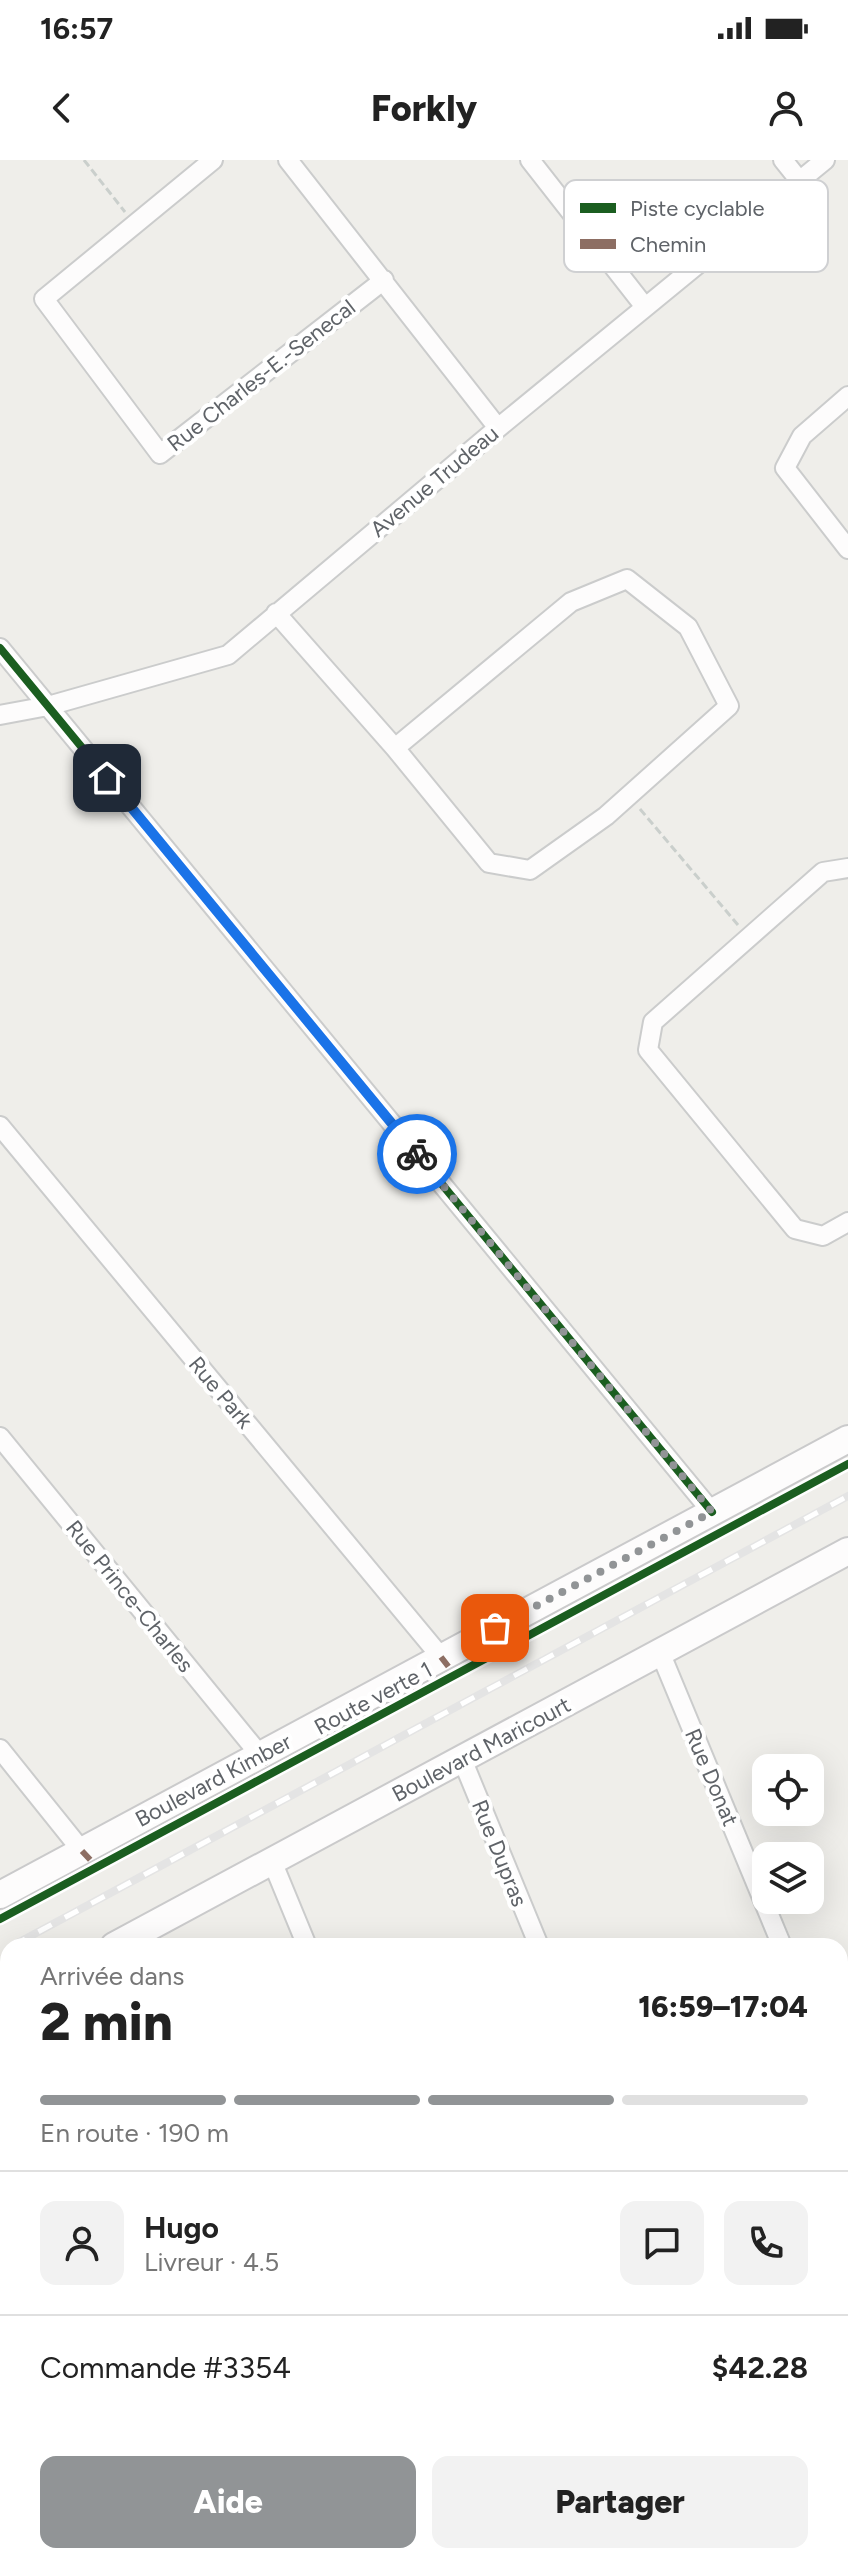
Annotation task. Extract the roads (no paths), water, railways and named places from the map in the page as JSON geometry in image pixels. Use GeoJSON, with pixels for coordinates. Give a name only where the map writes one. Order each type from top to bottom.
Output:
{"type":"FeatureCollection","features":[{"type":"Feature","properties":{"kind":"street","name":"Rue Charles-E.-Senecal"},"geometry":{"type":"LineString","coordinates":[[213,160],[44,299],[160,454],[384,280]]}},
{"type":"Feature","properties":{"kind":"street"},"geometry":{"type":"LineString","coordinates":[[288,160],[498,428]]}},
{"type":"Feature","properties":{"kind":"street"},"geometry":{"type":"LineString","coordinates":[[530,160],[564,203]]}},
{"type":"Feature","properties":{"kind":"street"},"geometry":{"type":"LineString","coordinates":[[783,160],[799,180]]}},
{"type":"Feature","properties":{"kind":"street","name":"Avenue Trudeau"},"geometry":{"type":"LineString","coordinates":[[799,180],[825,160]]}},
{"type":"Feature","properties":{"kind":"street"},"geometry":{"type":"LineString","coordinates":[[618,272],[645,307]]}},
{"type":"Feature","properties":{"kind":"street","name":"Avenue Trudeau"},"geometry":{"type":"LineString","coordinates":[[0,715],[48,706],[228,655],[687,272]]}},
{"type":"Feature","properties":{"kind":"street"},"geometry":{"type":"LineString","coordinates":[[848,396],[802,436],[785,468],[848,549]]}},
{"type":"Feature","properties":{"kind":"street"},"geometry":{"type":"LineString","coordinates":[[276,613],[395,748],[489,863],[530,870],[606,816],[729,706],[688,627],[627,579],[571,602],[395,748]]}},
{"type":"Feature","properties":{"kind":"street"},"geometry":{"type":"LineString","coordinates":[[0,648],[712,1512]]}},
{"type":"Feature","properties":{"kind":"street"},"geometry":{"type":"LineString","coordinates":[[848,868],[823,872],[653,1022],[648,1050],[795,1229],[823,1236],[848,1222]]}},
{"type":"Feature","properties":{"kind":"street","name":"Rue Park"},"geometry":{"type":"LineString","coordinates":[[0,1126],[441,1657]]}},
{"type":"Feature","properties":{"kind":"street","name":"Rue Prince-Charles"},"geometry":{"type":"LineString","coordinates":[[0,1437],[260,1755]]}},
{"type":"Feature","properties":{"kind":"street","name":"Boulevard Kimber"},"geometry":{"type":"LineString","coordinates":[[0,1895],[848,1439]]}},
{"type":"Feature","properties":{"kind":"street","name":"Boulevard Maricourt"},"geometry":{"type":"LineString","coordinates":[[129,1938],[848,1551]]}},
{"type":"Feature","properties":{"kind":"street","name":"Rue Donat"},"geometry":{"type":"LineString","coordinates":[[660,1652],[779,1938]]}},
{"type":"Feature","properties":{"kind":"street"},"geometry":{"type":"LineString","coordinates":[[0,1749],[82,1851]]}},
{"type":"Feature","properties":{"kind":"street","name":"Rue Dupras"},"geometry":{"type":"LineString","coordinates":[[462,1759],[536,1938]]}},
{"type":"Feature","properties":{"kind":"street"},"geometry":{"type":"LineString","coordinates":[[272,1861],[304,1938]]}},
{"type":"Feature","properties":{"kind":"railway"},"geometry":{"type":"LineString","coordinates":[[27,1938],[848,1496]]}}]}
